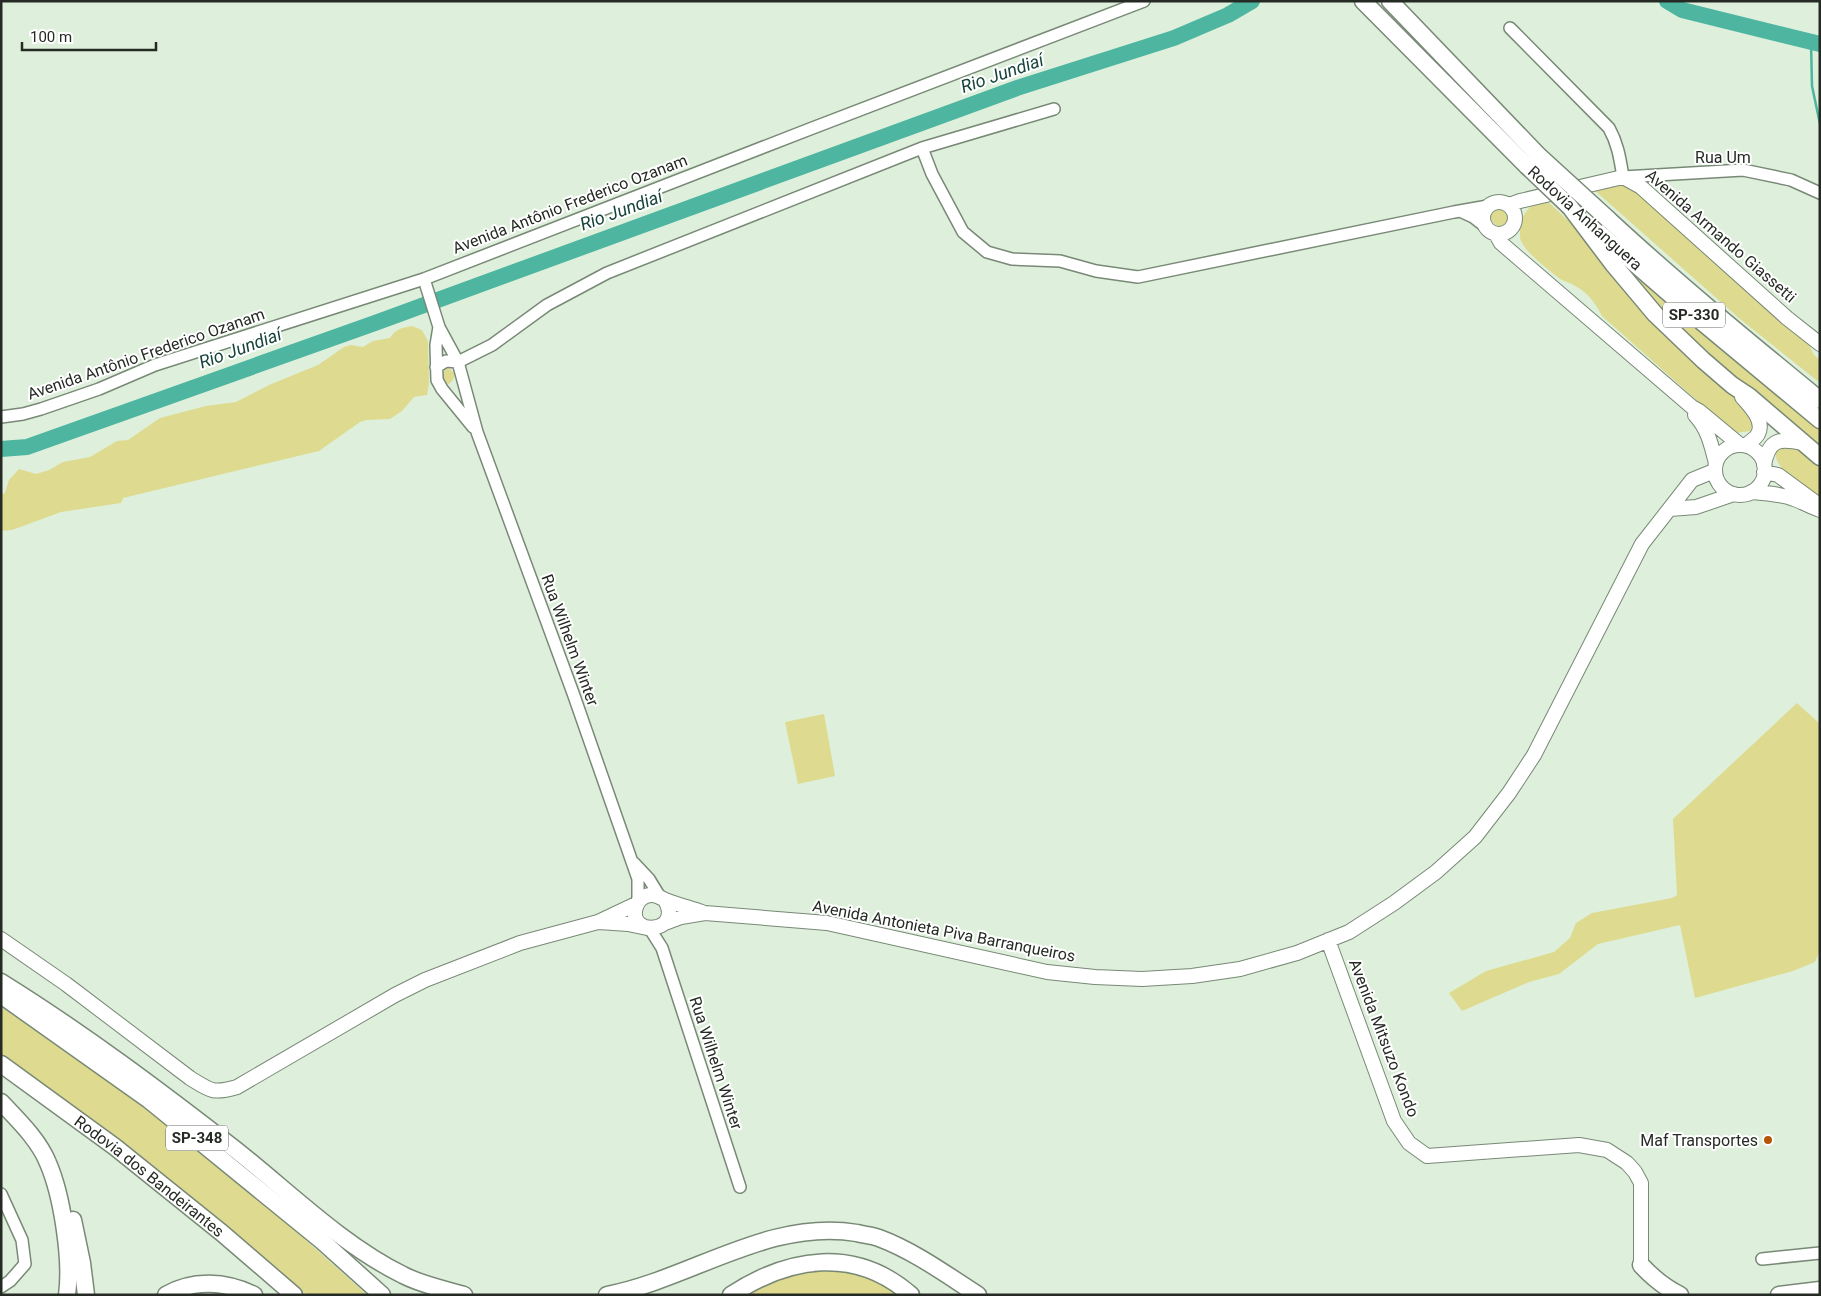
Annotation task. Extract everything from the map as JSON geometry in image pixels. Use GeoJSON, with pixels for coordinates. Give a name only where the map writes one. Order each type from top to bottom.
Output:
{"type":"FeatureCollection","features":[{"type":"Feature","properties":{"kind":"highway","name":"Rodovia Anhanguera"},"geometry":{"type":"LineString","coordinates":[[1364,1],[1533,161],[1608,219],[1718,316],[1820,400]]}},
{"type":"Feature","properties":{"kind":"highway","name":"Rodovia Anhanguera"},"geometry":{"type":"LineString","coordinates":[[1390,1],[1533,161],[1570,207],[1702,322],[1820,420]]}},
{"type":"Feature","properties":{"kind":"highway"},"geometry":{"type":"LineString","coordinates":[[1570,207],[1613,264],[1655,314],[1703,360],[1732,385],[1750,397],[1820,457]]}},
{"type":"Feature","properties":{"kind":"highway"},"geometry":{"type":"LineString","coordinates":[[1,982],[86,1038],[235,1150],[368,1255],[404,1276],[464,1295]]}},
{"type":"Feature","properties":{"kind":"highway","name":"SP-348"},"geometry":{"type":"LineString","coordinates":[[1,995],[149,1100],[322,1241],[382,1295]]}},
{"type":"Feature","properties":{"kind":"highway","name":"Rodovia dos Bandeirantes"},"geometry":{"type":"LineString","coordinates":[[1,1064],[115,1147],[222,1233],[294,1295]]}},
{"type":"Feature","properties":{"kind":"highway"},"geometry":{"type":"LineString","coordinates":[[1,1102],[38,1144],[48,1162],[63,1218],[68,1258],[67,1295]]}},
{"type":"Feature","properties":{"kind":"highway"},"geometry":{"type":"LineString","coordinates":[[53,1177],[72,1216],[82,1263],[86,1295]]}},
{"type":"Feature","properties":{"kind":"highway"},"geometry":{"type":"LineString","coordinates":[[608,1295],[659,1281],[743,1248],[773,1239],[824,1230],[844,1231],[878,1237],[910,1253],[978,1295]]}},
{"type":"Feature","properties":{"kind":"highway"},"geometry":{"type":"LineString","coordinates":[[731,1295],[756,1280],[784,1268],[810,1262],[833,1262],[859,1266],[873,1271],[903,1288],[911,1295]]}},
{"type":"Feature","properties":{"kind":"highway"},"geometry":{"type":"LineString","coordinates":[[1641,1264],[1665,1288],[1680,1295]]}},
{"type":"Feature","properties":{"kind":"highway"},"geometry":{"type":"LineString","coordinates":[[166,1295],[182,1286],[201,1283],[223,1285],[254,1295]]}},
{"type":"Feature","properties":{"kind":"highway"},"geometry":{"type":"LineString","coordinates":[[1779,1295],[1820,1290]]}},
{"type":"Feature","properties":{"kind":"main road","name":"Avenida Armando Giassetti"},"geometry":{"type":"LineString","coordinates":[[1512,217],[1520,201],[1623,176],[1641,187],[1787,318],[1820,344]]}},
{"type":"Feature","properties":{"kind":"main road"},"geometry":{"type":"LineString","coordinates":[[1525,262],[1512,217],[1497,202],[1488,206],[1483,216],[1501,243],[1692,407],[1700,411],[1743,445],[1756,451],[1761,458],[1764,469]]}},
{"type":"Feature","properties":{"kind":"main road"},"geometry":{"type":"LineString","coordinates":[[1491,230],[1502,234],[1512,217]]}},
{"type":"Feature","properties":{"kind":"main road"},"geometry":{"type":"LineString","coordinates":[[1715,467],[1725,450],[1743,445],[1759,433],[1759,422],[1750,406],[1732,385]]}},
{"type":"Feature","properties":{"kind":"main road"},"geometry":{"type":"LineString","coordinates":[[1692,407],[1695,415],[1704,425],[1709,437],[1716,479],[1727,492],[1740,495],[1751,492],[1770,493],[1795,499],[1820,510]]}},
{"type":"Feature","properties":{"kind":"main road"},"geometry":{"type":"LineString","coordinates":[[1751,492],[1758,487],[1762,480],[1766,454],[1770,447],[1776,442],[1785,439],[1803,442]]}},
{"type":"Feature","properties":{"kind":"main road","name":"Avenida Antonieta Piva Barranqueiros"},"geometry":{"type":"LineString","coordinates":[[705,913],[827,923],[1047,972],[1142,979],[1192,976],[1240,968],[1297,953],[1349,932],[1394,904],[1436,872],[1475,837],[1509,793],[1534,756],[1642,544],[1692,480],[1715,467]]}},
{"type":"Feature","properties":{"kind":"main road"},"geometry":{"type":"LineString","coordinates":[[1764,469],[1778,474],[1820,506]]}},
{"type":"Feature","properties":{"kind":"main road"},"geometry":{"type":"LineString","coordinates":[[1670,508],[1696,507],[1734,494]]}},
{"type":"Feature","properties":{"kind":"main road"},"geometry":{"type":"LineString","coordinates":[[1,939],[66,984],[190,1078],[206,1088],[218,1092],[237,1087],[395,995],[425,980],[520,943],[598,922],[637,903],[648,895],[705,913]]}},
{"type":"Feature","properties":{"kind":"main road"},"geometry":{"type":"LineString","coordinates":[[656,926],[669,912],[663,899]]}},
{"type":"Feature","properties":{"kind":"main road"},"geometry":{"type":"LineString","coordinates":[[637,903],[635,916],[642,925],[656,926],[681,916],[705,913]]}},
{"type":"Feature","properties":{"kind":"main road"},"geometry":{"type":"LineString","coordinates":[[598,922],[656,926]]}},
{"type":"Feature","properties":{"kind":"main road","name":"Avenida Mitsuzo Kondo"},"geometry":{"type":"LineString","coordinates":[[1328,940],[1394,1121],[1409,1143],[1428,1156],[1579,1145],[1607,1150],[1627,1163],[1641,1183],[1641,1264]]}},
{"type":"Feature","properties":{"kind":"street","name":"Avenida Antônio Frederico Ozanam"},"geometry":{"type":"LineString","coordinates":[[1,417],[42,409],[99,389],[155,365],[424,279],[1144,1]]}},
{"type":"Feature","properties":{"kind":"street"},"geometry":{"type":"LineString","coordinates":[[1510,28],[1609,128],[1616,140],[1623,176]]}},
{"type":"Feature","properties":{"kind":"street"},"geometry":{"type":"LineString","coordinates":[[436,367],[446,361],[458,362],[492,345],[547,305],[607,273],[922,148],[1054,109]]}},
{"type":"Feature","properties":{"kind":"street"},"geometry":{"type":"LineString","coordinates":[[922,148],[932,174],[963,232],[987,252],[1012,258],[1060,261],[1096,271],[1138,277],[1488,206]]}},
{"type":"Feature","properties":{"kind":"street","name":"Rua Um"},"geometry":{"type":"LineString","coordinates":[[1623,176],[1743,170],[1791,180],[1820,193]]}},
{"type":"Feature","properties":{"kind":"street"},"geometry":{"type":"LineString","coordinates":[[1460,211],[1473,217],[1491,230]]}},
{"type":"Feature","properties":{"kind":"street"},"geometry":{"type":"LineString","coordinates":[[424,279],[439,324],[458,362],[477,432]]}},
{"type":"Feature","properties":{"kind":"street"},"geometry":{"type":"LineString","coordinates":[[439,324],[436,345],[438,380],[442,389],[477,432]]}},
{"type":"Feature","properties":{"kind":"street"},"geometry":{"type":"LineString","coordinates":[[442,389],[460,387],[464,382]]}},
{"type":"Feature","properties":{"kind":"street","name":"Rua Wilhelm Winter"},"geometry":{"type":"LineString","coordinates":[[477,432],[564,667],[638,880],[637,903]]}},
{"type":"Feature","properties":{"kind":"street","name":"Rua Wilhelm Winter"},"geometry":{"type":"LineString","coordinates":[[631,860],[649,879],[663,899]]}},
{"type":"Feature","properties":{"kind":"street","name":"Rua Wilhelm Winter"},"geometry":{"type":"LineString","coordinates":[[656,926],[740,1188]]}},
{"type":"Feature","properties":{"kind":"street"},"geometry":{"type":"LineString","coordinates":[[1,1194],[22,1240],[25,1264],[10,1281],[1,1287]]}},
{"type":"Feature","properties":{"kind":"street"},"geometry":{"type":"LineString","coordinates":[[1762,1259],[1820,1253]]}},
{"type":"Feature","properties":{"kind":"shaded area"},"geometry":{"type":"Polygon","coordinates":[[[1621,184],[1634,190],[1806,339],[1814,355],[1820,360],[1820,383],[1740,319],[1593,189],[1621,184]]]}},
{"type":"Feature","properties":{"kind":"shaded area"},"geometry":{"type":"Polygon","coordinates":[[[1544,198],[1575,227],[1739,399],[1751,418],[1752,427],[1750,431],[1736,433],[1729,429],[1602,316],[1589,296],[1575,286],[1560,279],[1528,251],[1520,239],[1521,222],[1530,208],[1544,198]]]}},
{"type":"Feature","properties":{"kind":"shaded area"},"geometry":{"type":"Polygon","coordinates":[[[1496,208],[1504,208],[1509,213],[1507,224],[1496,226],[1491,221],[1491,213],[1496,208]]]}},
{"type":"Feature","properties":{"kind":"shaded area"},"geometry":{"type":"Polygon","coordinates":[[[1630,272],[1771,391],[1820,429],[1820,449],[1670,321],[1630,272]]]}},
{"type":"Feature","properties":{"kind":"shaded area"},"geometry":{"type":"Polygon","coordinates":[[[412,326],[422,330],[428,341],[429,384],[427,395],[414,397],[402,411],[390,419],[360,422],[319,451],[123,498],[121,503],[61,512],[12,530],[1,531],[1,495],[5,493],[9,480],[19,469],[36,474],[49,470],[63,462],[90,457],[117,441],[128,440],[160,418],[206,406],[236,402],[269,385],[318,365],[344,347],[351,345],[363,347],[373,341],[390,338],[399,329],[412,326]]]}},
{"type":"Feature","properties":{"kind":"shaded area"},"geometry":{"type":"Polygon","coordinates":[[[449,368],[455,374],[449,384],[445,383],[442,377],[445,369],[449,368]]]}},
{"type":"Feature","properties":{"kind":"shaded area"},"geometry":{"type":"Polygon","coordinates":[[[1793,445],[1820,465],[1820,497],[1797,482],[1778,463],[1776,447],[1793,445]]]}},
{"type":"Feature","properties":{"kind":"shaded area"},"geometry":{"type":"Polygon","coordinates":[[[1797,703],[1819,723],[1820,727],[1820,950],[1815,962],[1793,971],[1695,998],[1680,925],[1598,944],[1559,974],[1529,982],[1462,1011],[1449,993],[1486,971],[1554,952],[1570,938],[1576,923],[1592,913],[1672,898],[1677,895],[1673,819],[1797,703]]]}},
{"type":"Feature","properties":{"kind":"shaded area"},"geometry":{"type":"Polygon","coordinates":[[[824,714],[835,776],[798,784],[785,722],[824,714]]]}},
{"type":"Feature","properties":{"kind":"shaded area"},"geometry":{"type":"Polygon","coordinates":[[[1,1007],[83,1063],[189,1142],[273,1211],[367,1295],[307,1295],[236,1236],[1,1057],[1,1007]]]}},
{"type":"Feature","properties":{"kind":"shaded area"},"geometry":{"type":"Polygon","coordinates":[[[851,1268],[886,1286],[897,1295],[734,1295],[776,1272],[851,1268]]]}},
{"type":"Feature","properties":{"kind":"waterway","name":"Rio Jundiaí"},"geometry":{"type":"LineString","coordinates":[[1,449],[27,447],[375,323],[1017,88],[1174,38],[1228,15],[1252,1]]}},
{"type":"Feature","properties":{"kind":"waterway","name":"Rio Jundiaí"},"geometry":{"type":"LineString","coordinates":[[1667,1],[1682,10],[1820,44]]}},
{"type":"Feature","properties":{"kind":"waterway"},"geometry":{"type":"LineString","coordinates":[[1811,42],[1812,86],[1820,124]]}},
{"type":"Feature","properties":{"kind":"place","name":"Maf Transportes"},"geometry":{"type":"Point","coordinates":[1768,1140]}}]}
